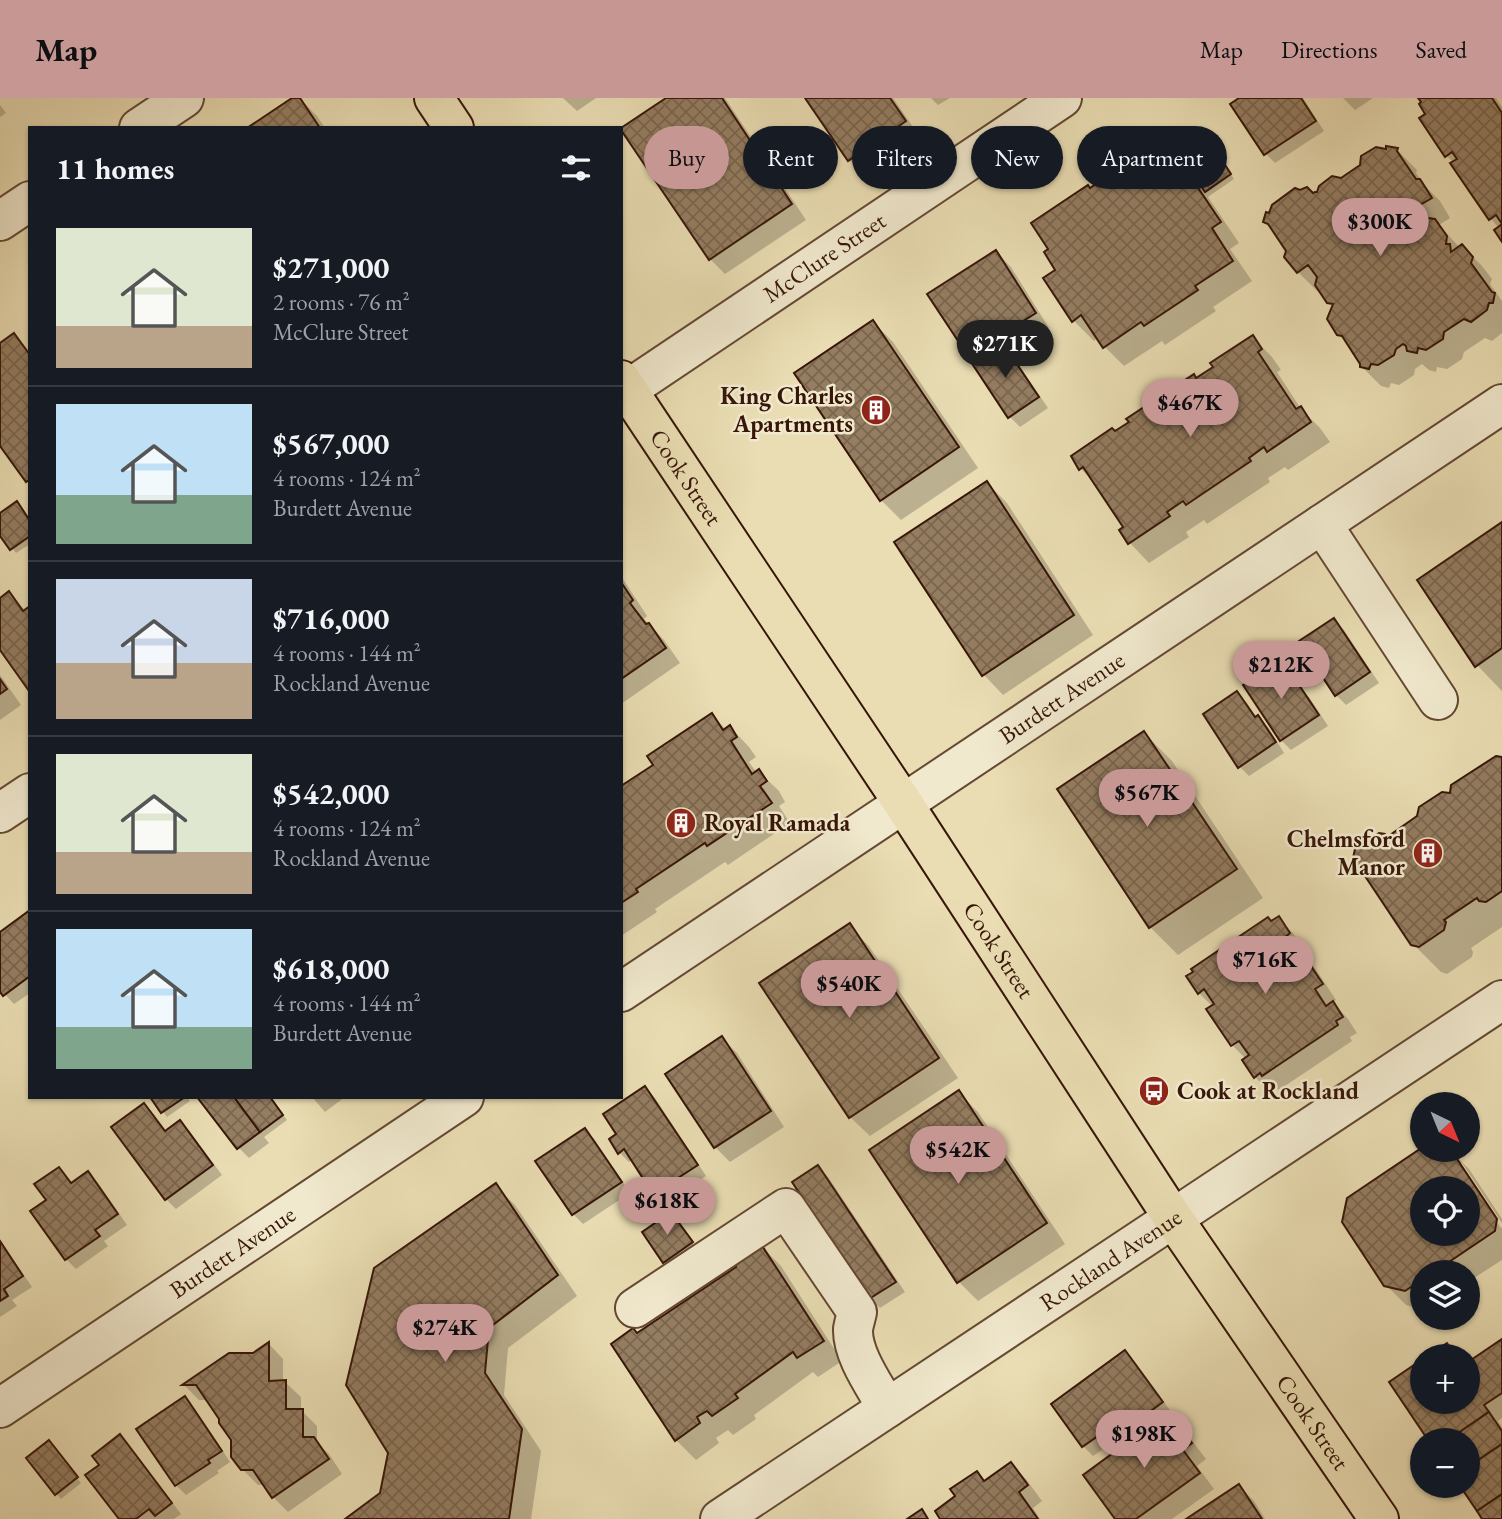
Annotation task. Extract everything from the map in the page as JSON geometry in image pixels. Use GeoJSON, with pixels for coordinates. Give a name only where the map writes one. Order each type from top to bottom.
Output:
{"type":"FeatureCollection","features":[{"type":"Feature","properties":{"kind":"main road"},"geometry":{"type":"LineString","coordinates":[[434,98],[453,126]]}},
{"type":"Feature","properties":{"kind":"main road","name":"Cook Street"},"geometry":{"type":"LineString","coordinates":[[623,388],[903,803],[1173,1218],[1379,1519]]}},
{"type":"Feature","properties":{"kind":"street","name":"McClure Street"},"geometry":{"type":"LineString","coordinates":[[623,388],[1062,98]]}},
{"type":"Feature","properties":{"kind":"street"},"geometry":{"type":"LineString","coordinates":[[142,126],[174,101]]}},
{"type":"Feature","properties":{"kind":"street"},"geometry":{"type":"LineString","coordinates":[[0,221],[28,202]]}},
{"type":"Feature","properties":{"kind":"street","name":"Burdett Avenue"},"geometry":{"type":"LineString","coordinates":[[623,991],[1502,404]]}},
{"type":"Feature","properties":{"kind":"street"},"geometry":{"type":"LineString","coordinates":[[1322,524],[1438,700]]}},
{"type":"Feature","properties":{"kind":"street"},"geometry":{"type":"LineString","coordinates":[[0,813],[28,794]]}},
{"type":"Feature","properties":{"kind":"street","name":"Rockland Avenue"},"geometry":{"type":"LineString","coordinates":[[720,1519],[1502,1000]]}},
{"type":"Feature","properties":{"kind":"street","name":"Burdett Avenue"},"geometry":{"type":"LineString","coordinates":[[0,1408],[461,1099]]}},
{"type":"Feature","properties":{"kind":"street"},"geometry":{"type":"LineString","coordinates":[[635,1308],[786,1208],[857,1312],[853,1330],[856,1348],[887,1408]]}},
{"type":"Feature","properties":{"kind":"building"},"geometry":{"type":"Polygon","coordinates":[[[292,98],[300,98],[319,126],[250,126],[292,98]]]}},
{"type":"Feature","properties":{"kind":"building"},"geometry":{"type":"Polygon","coordinates":[[[666,98],[722,98],[743,130],[743,189],[782,189],[792,204],[709,260],[661,189],[729,189],[729,126],[644,126],[644,164],[623,133],[623,127],[666,98]]]}},
{"type":"Feature","properties":{"kind":"building"},"geometry":{"type":"Polygon","coordinates":[[[805,98],[890,98],[906,121],[899,126],[852,126],[852,158],[848,161],[838,146],[838,126],[824,126],[805,98]]]}},
{"type":"Feature","properties":{"kind":"building"},"geometry":{"type":"Polygon","coordinates":[[[1239,98],[1301,98],[1316,121],[1264,155],[1230,104],[1239,98]]]}},
{"type":"Feature","properties":{"kind":"building"},"geometry":{"type":"Polygon","coordinates":[[[1418,98],[1492,98],[1502,113],[1502,224],[1496,215],[1489,220],[1450,163],[1457,159],[1452,152],[1445,157],[1419,118],[1425,114],[1418,98]]]}},
{"type":"Feature","properties":{"kind":"building"},"geometry":{"type":"Polygon","coordinates":[[[1386,146],[1398,148],[1397,151],[1416,179],[1420,179],[1432,198],[1420,205],[1428,218],[1435,219],[1447,236],[1446,244],[1450,244],[1451,252],[1462,244],[1473,257],[1471,263],[1495,293],[1493,303],[1489,303],[1487,310],[1471,322],[1464,319],[1444,332],[1443,339],[1426,350],[1418,348],[1417,353],[1407,351],[1403,344],[1396,349],[1394,355],[1378,365],[1371,364],[1369,369],[1360,367],[1342,336],[1337,335],[1327,319],[1333,304],[1327,303],[1315,285],[1317,277],[1308,265],[1297,273],[1284,257],[1286,251],[1268,224],[1263,222],[1272,205],[1295,188],[1300,190],[1307,187],[1313,193],[1317,192],[1319,186],[1332,176],[1341,178],[1360,165],[1361,156],[1376,147],[1386,149],[1386,146]]]}},
{"type":"Feature","properties":{"kind":"building"},"geometry":{"type":"Polygon","coordinates":[[[1082,189],[1199,189],[1221,222],[1212,228],[1233,261],[1195,286],[1198,290],[1144,326],[1141,322],[1103,348],[1081,315],[1072,322],[1043,278],[1055,270],[1044,252],[1048,249],[1031,223],[1082,189]]]}},
{"type":"Feature","properties":{"kind":"building"},"geometry":{"type":"Polygon","coordinates":[[[1502,224],[1502,242],[1494,230],[1502,224]]]}},
{"type":"Feature","properties":{"kind":"building"},"geometry":{"type":"Polygon","coordinates":[[[996,250],[1036,313],[968,356],[927,294],[996,250]]]}},
{"type":"Feature","properties":{"kind":"building","name":"King Charles Apartments"},"geometry":{"type":"Polygon","coordinates":[[[873,320],[959,447],[880,501],[794,373],[873,320]]]}},
{"type":"Feature","properties":{"kind":"building"},"geometry":{"type":"Polygon","coordinates":[[[14,333],[28,352],[26,482],[0,446],[0,343],[14,333]]]}},
{"type":"Feature","properties":{"kind":"building"},"geometry":{"type":"Polygon","coordinates":[[[1253,335],[1262,349],[1258,352],[1296,409],[1301,406],[1311,422],[1267,452],[1264,447],[1249,458],[1251,461],[1186,505],[1183,501],[1167,512],[1170,516],[1128,544],[1119,530],[1123,527],[1083,467],[1079,470],[1071,456],[1112,428],[1115,431],[1129,422],[1126,419],[1194,374],[1196,378],[1213,367],[1210,363],[1253,335]]]}},
{"type":"Feature","properties":{"kind":"building"},"geometry":{"type":"Polygon","coordinates":[[[1002,342],[1039,397],[1008,418],[971,362],[1002,342]]]}},
{"type":"Feature","properties":{"kind":"building"},"geometry":{"type":"Polygon","coordinates":[[[987,481],[1074,615],[982,676],[894,542],[987,481]]]}},
{"type":"Feature","properties":{"kind":"building"},"geometry":{"type":"Polygon","coordinates":[[[17,501],[28,518],[28,537],[10,550],[0,536],[0,513],[17,501]]]}},
{"type":"Feature","properties":{"kind":"building"},"geometry":{"type":"Polygon","coordinates":[[[1502,522],[1502,648],[1475,667],[1417,580],[1502,522]]]}},
{"type":"Feature","properties":{"kind":"building"},"geometry":{"type":"Polygon","coordinates":[[[623,585],[633,600],[630,603],[646,624],[649,623],[666,648],[623,678],[623,585]]]}},
{"type":"Feature","properties":{"kind":"building"},"geometry":{"type":"Polygon","coordinates":[[[9,591],[23,611],[28,607],[28,690],[0,650],[0,598],[9,591]]]}},
{"type":"Feature","properties":{"kind":"building"},"geometry":{"type":"Polygon","coordinates":[[[1334,618],[1370,672],[1335,696],[1299,641],[1334,618]]]}},
{"type":"Feature","properties":{"kind":"building"},"geometry":{"type":"Polygon","coordinates":[[[1278,661],[1297,686],[1299,685],[1319,715],[1280,741],[1243,685],[1278,661]]]}},
{"type":"Feature","properties":{"kind":"building"},"geometry":{"type":"Polygon","coordinates":[[[0,679],[7,689],[0,694],[0,679]]]}},
{"type":"Feature","properties":{"kind":"building"},"geometry":{"type":"Polygon","coordinates":[[[1237,691],[1255,717],[1258,715],[1276,742],[1238,768],[1203,714],[1237,691]]]}},
{"type":"Feature","properties":{"kind":"building","name":"Royal Ramada"},"geometry":{"type":"Polygon","coordinates":[[[712,713],[723,730],[730,725],[737,737],[731,741],[752,774],[759,769],[767,781],[760,786],[772,803],[707,846],[705,843],[636,889],[638,892],[623,902],[623,785],[653,765],[647,756],[712,713]]]}},
{"type":"Feature","properties":{"kind":"building"},"geometry":{"type":"Polygon","coordinates":[[[1144,731],[1237,869],[1149,928],[1057,789],[1144,731]]]}},
{"type":"Feature","properties":{"kind":"building","name":"Chelmsford Manor"},"geometry":{"type":"Polygon","coordinates":[[[1496,756],[1502,757],[1502,891],[1486,902],[1477,898],[1444,920],[1444,930],[1419,947],[1411,945],[1353,858],[1355,849],[1379,833],[1387,837],[1417,816],[1419,807],[1442,792],[1450,793],[1451,785],[1496,756]]]}},
{"type":"Feature","properties":{"kind":"building"},"geometry":{"type":"Polygon","coordinates":[[[28,911],[28,977],[3,996],[0,992],[0,932],[28,911]]]}},
{"type":"Feature","properties":{"kind":"building"},"geometry":{"type":"Polygon","coordinates":[[[1279,916],[1290,933],[1283,939],[1293,955],[1300,950],[1323,984],[1315,989],[1326,1006],[1333,1001],[1343,1017],[1336,1021],[1338,1025],[1262,1076],[1260,1073],[1254,1078],[1242,1060],[1249,1055],[1239,1041],[1231,1046],[1206,1009],[1214,1004],[1204,989],[1198,994],[1186,976],[1193,972],[1191,969],[1268,917],[1271,921],[1279,916]]]}},
{"type":"Feature","properties":{"kind":"building"},"geometry":{"type":"Polygon","coordinates":[[[850,923],[939,1058],[849,1118],[759,983],[850,923]]]}},
{"type":"Feature","properties":{"kind":"building"},"geometry":{"type":"Polygon","coordinates":[[[722,1036],[771,1111],[714,1148],[665,1074],[722,1036]]]}},
{"type":"Feature","properties":{"kind":"building"},"geometry":{"type":"Polygon","coordinates":[[[645,1086],[698,1165],[653,1194],[624,1149],[618,1154],[609,1139],[616,1134],[603,1114],[645,1086]]]}},
{"type":"Feature","properties":{"kind":"building"},"geometry":{"type":"Polygon","coordinates":[[[959,1090],[1047,1223],[957,1283],[869,1150],[959,1090]]]}},
{"type":"Feature","properties":{"kind":"building"},"geometry":{"type":"Polygon","coordinates":[[[151,1099],[182,1099],[161,1113],[151,1099]]]}},
{"type":"Feature","properties":{"kind":"building"},"geometry":{"type":"Polygon","coordinates":[[[199,1099],[235,1099],[260,1132],[237,1149],[199,1099]]]}},
{"type":"Feature","properties":{"kind":"building"},"geometry":{"type":"Polygon","coordinates":[[[235,1099],[271,1099],[283,1115],[260,1132],[235,1099]]]}},
{"type":"Feature","properties":{"kind":"building"},"geometry":{"type":"Polygon","coordinates":[[[144,1103],[165,1131],[180,1120],[213,1165],[165,1200],[111,1127],[144,1103]]]}},
{"type":"Feature","properties":{"kind":"building"},"geometry":{"type":"Polygon","coordinates":[[[585,1128],[622,1182],[572,1215],[535,1161],[585,1128]]]}},
{"type":"Feature","properties":{"kind":"building"},"geometry":{"type":"Polygon","coordinates":[[[1410,1156],[1410,1162],[1459,1162],[1468,1176],[1410,1176],[1410,1246],[1473,1246],[1452,1260],[1410,1260],[1410,1288],[1405,1291],[1384,1286],[1342,1222],[1347,1198],[1410,1156]]]}},
{"type":"Feature","properties":{"kind":"building"},"geometry":{"type":"Polygon","coordinates":[[[818,1165],[896,1282],[869,1299],[792,1182],[818,1165]]]}},
{"type":"Feature","properties":{"kind":"building"},"geometry":{"type":"Polygon","coordinates":[[[59,1167],[71,1183],[88,1171],[118,1214],[95,1230],[100,1236],[65,1260],[30,1211],[46,1200],[34,1184],[59,1167]]]}},
{"type":"Feature","properties":{"kind":"building"},"geometry":{"type":"Polygon","coordinates":[[[496,1183],[558,1275],[489,1328],[485,1373],[522,1429],[509,1519],[345,1519],[380,1493],[388,1453],[346,1385],[374,1268],[496,1183]]]}},
{"type":"Feature","properties":{"kind":"building"},"geometry":{"type":"Polygon","coordinates":[[[1480,1194],[1497,1219],[1495,1231],[1480,1241],[1480,1194]]]}},
{"type":"Feature","properties":{"kind":"building"},"geometry":{"type":"Polygon","coordinates":[[[671,1212],[693,1242],[663,1263],[642,1232],[671,1212]]]}},
{"type":"Feature","properties":{"kind":"building"},"geometry":{"type":"Polygon","coordinates":[[[0,1241],[23,1276],[4,1289],[8,1296],[0,1301],[0,1241]]]}},
{"type":"Feature","properties":{"kind":"building"},"geometry":{"type":"Polygon","coordinates":[[[761,1244],[824,1341],[797,1358],[793,1352],[735,1394],[738,1398],[712,1416],[707,1411],[697,1417],[700,1423],[675,1441],[611,1344],[633,1328],[637,1333],[736,1267],[733,1262],[761,1244]]]}},
{"type":"Feature","properties":{"kind":"building"},"geometry":{"type":"Polygon","coordinates":[[[1502,1339],[1502,1393],[1484,1405],[1489,1412],[1466,1428],[1420,1428],[1411,1414],[1480,1414],[1480,1354],[1502,1339]]]}},
{"type":"Feature","properties":{"kind":"building"},"geometry":{"type":"Polygon","coordinates":[[[269,1342],[269,1381],[286,1380],[286,1409],[303,1409],[303,1437],[314,1437],[329,1459],[272,1498],[253,1470],[241,1470],[231,1457],[231,1440],[196,1385],[182,1385],[229,1353],[253,1353],[269,1342]]]}},
{"type":"Feature","properties":{"kind":"building"},"geometry":{"type":"Polygon","coordinates":[[[1125,1350],[1163,1402],[1107,1443],[1101,1434],[1082,1447],[1051,1404],[1125,1350]]]}},
{"type":"Feature","properties":{"kind":"building"},"geometry":{"type":"Polygon","coordinates":[[[1410,1368],[1410,1413],[1389,1382],[1410,1368]]]}},
{"type":"Feature","properties":{"kind":"building"},"geometry":{"type":"Polygon","coordinates":[[[185,1396],[222,1451],[208,1460],[210,1463],[175,1486],[136,1429],[185,1396]]]}},
{"type":"Feature","properties":{"kind":"building"},"geometry":{"type":"Polygon","coordinates":[[[1169,1412],[1192,1443],[1183,1450],[1200,1473],[1136,1519],[1115,1519],[1083,1475],[1169,1412]]]}},
{"type":"Feature","properties":{"kind":"building"},"geometry":{"type":"Polygon","coordinates":[[[1489,1412],[1502,1431],[1502,1444],[1480,1459],[1480,1428],[1466,1428],[1489,1412]]]}},
{"type":"Feature","properties":{"kind":"building"},"geometry":{"type":"Polygon","coordinates":[[[120,1434],[172,1503],[155,1516],[149,1509],[136,1519],[119,1519],[85,1475],[99,1465],[92,1456],[120,1434]]]}},
{"type":"Feature","properties":{"kind":"building"},"geometry":{"type":"Polygon","coordinates":[[[49,1440],[78,1477],[55,1495],[26,1458],[49,1440]]]}},
{"type":"Feature","properties":{"kind":"building"},"geometry":{"type":"Polygon","coordinates":[[[1502,1444],[1502,1494],[1477,1511],[1468,1498],[1480,1498],[1480,1459],[1502,1444]]]}},
{"type":"Feature","properties":{"kind":"building"},"geometry":{"type":"Polygon","coordinates":[[[1011,1462],[1028,1485],[1019,1492],[1038,1519],[940,1519],[935,1511],[955,1496],[950,1489],[977,1471],[984,1481],[1011,1462]]]}},
{"type":"Feature","properties":{"kind":"building"},"geometry":{"type":"Polygon","coordinates":[[[1239,1484],[1262,1519],[1186,1519],[1239,1484]]]}},
{"type":"Feature","properties":{"kind":"building"},"geometry":{"type":"Polygon","coordinates":[[[1502,1494],[1502,1519],[1482,1519],[1477,1511],[1502,1494]]]}},
{"type":"Feature","properties":{"kind":"building"},"geometry":{"type":"Polygon","coordinates":[[[922,1509],[928,1519],[907,1519],[922,1509]]]}},
{"type":"Feature","properties":{"kind":"place","name":"King Charles Apartments"},"geometry":{"type":"Point","coordinates":[876,410]}},
{"type":"Feature","properties":{"kind":"place","name":"Royal Ramada"},"geometry":{"type":"Point","coordinates":[681,823]}},
{"type":"Feature","properties":{"kind":"place","name":"Chelmsford Manor"},"geometry":{"type":"Point","coordinates":[1428,853]}},
{"type":"Feature","properties":{"kind":"place","name":"Cook at Rockland"},"geometry":{"type":"Point","coordinates":[1154,1091]}}]}
